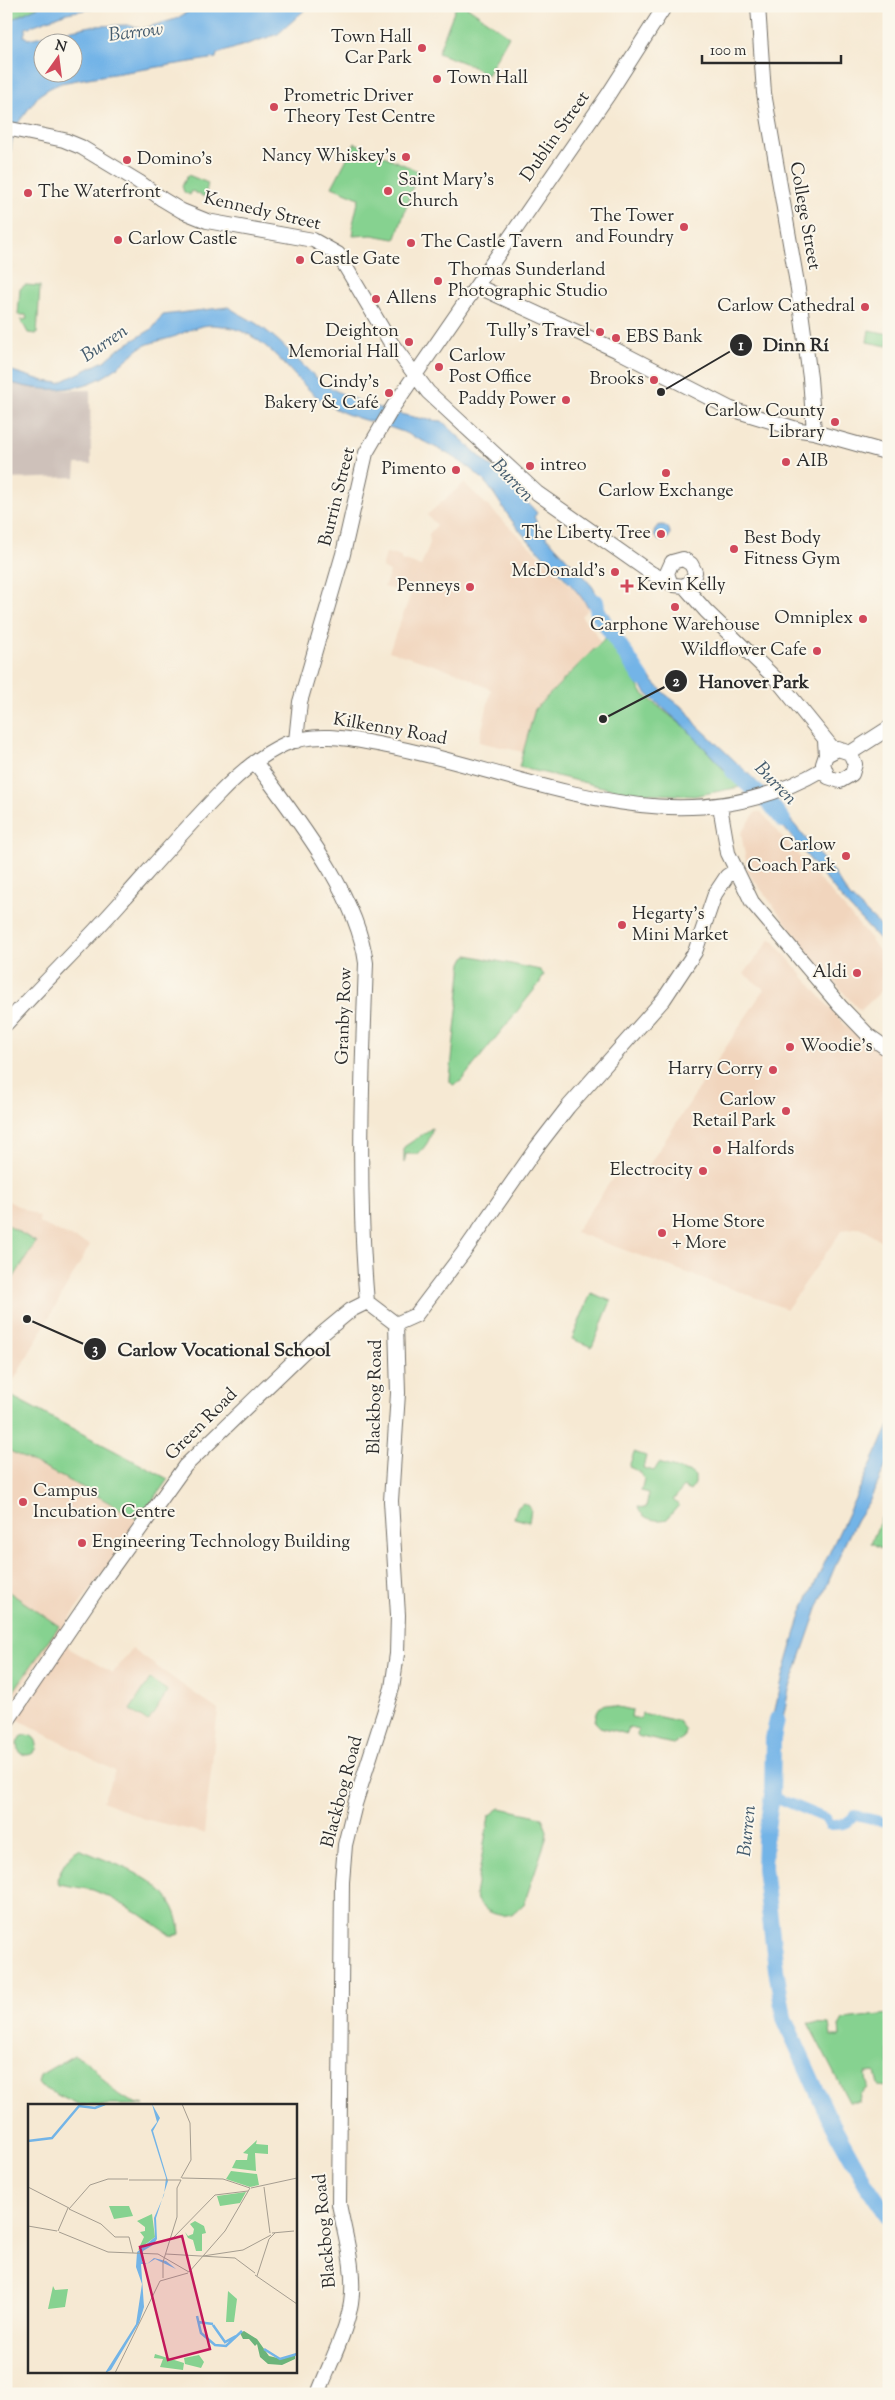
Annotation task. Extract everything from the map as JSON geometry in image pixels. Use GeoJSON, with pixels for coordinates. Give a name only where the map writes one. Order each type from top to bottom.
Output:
{"type":"FeatureCollection","features":[{"type":"Feature","properties":{"kind":"street","name":"Dublin Street"},"geometry":{"type":"LineString","coordinates":[[476,287],[608,95],[665,6]]}},
{"type":"Feature","properties":{"kind":"street","name":"College Street"},"geometry":{"type":"LineString","coordinates":[[758,6],[764,93],[798,289],[810,378],[814,432]]}},
{"type":"Feature","properties":{"kind":"street","name":"Kennedy Street"},"geometry":{"type":"LineString","coordinates":[[13,129],[64,140],[98,157],[182,211],[207,221],[313,240],[338,254],[389,340],[428,392],[537,493],[578,524],[641,564],[651,573],[670,582]]}},
{"type":"Feature","properties":{"kind":"street","name":"Burrin Street"},"geometry":{"type":"LineString","coordinates":[[296,740],[300,702],[343,554],[366,453],[393,407],[476,287]]}},
{"type":"Feature","properties":{"kind":"street"},"geometry":{"type":"LineString","coordinates":[[476,287],[616,350],[715,401],[751,417],[889,453]]}},
{"type":"Feature","properties":{"kind":"street"},"geometry":{"type":"LineString","coordinates":[[641,564],[670,564],[676,560],[687,560],[694,568],[689,582]]}},
{"type":"Feature","properties":{"kind":"street"},"geometry":{"type":"LineString","coordinates":[[670,564],[667,573],[670,582],[677,586],[689,582]]}},
{"type":"Feature","properties":{"kind":"street"},"geometry":{"type":"LineString","coordinates":[[689,582],[720,622],[778,681],[825,761],[842,749],[855,753],[889,728]]}},
{"type":"Feature","properties":{"kind":"street","name":"Kilkenny Road"},"geometry":{"type":"LineString","coordinates":[[6,1024],[99,926],[191,821],[233,778],[272,751],[296,740],[320,736],[339,737],[424,753],[587,797],[638,806],[670,808],[720,806],[746,801],[777,790],[825,761],[840,781],[849,777],[854,769],[855,753]]}},
{"type":"Feature","properties":{"kind":"street","name":"Granby Row"},"geometry":{"type":"LineString","coordinates":[[255,762],[324,859],[356,920],[363,944],[366,962],[361,1106],[364,1272],[367,1302]]}},
{"type":"Feature","properties":{"kind":"street"},"geometry":{"type":"LineString","coordinates":[[720,806],[728,853],[735,871],[752,902],[840,1006],[869,1036],[889,1050]]}},
{"type":"Feature","properties":{"kind":"street"},"geometry":{"type":"LineString","coordinates":[[396,1324],[416,1315],[568,1107],[664,998],[695,952],[715,894],[726,876],[735,871]]}},
{"type":"Feature","properties":{"kind":"street","name":"Blackbog Road"},"geometry":{"type":"LineString","coordinates":[[318,2394],[348,2316],[351,2302],[348,2252],[339,2204],[342,1882],[345,1844],[355,1804],[392,1688],[397,1654],[398,1615],[391,1501],[398,1393],[396,1324],[367,1302]]}},
{"type":"Feature","properties":{"kind":"street","name":"Green Road"},"geometry":{"type":"LineString","coordinates":[[6,1723],[97,1589],[186,1466],[322,1334],[352,1310],[367,1302]]}},
{"type":"Feature","properties":{"kind":"shaded area"},"geometry":{"type":"Polygon","coordinates":[[[6,381],[43,390],[90,390],[91,464],[76,464],[75,477],[6,479],[6,381]]]}},
{"type":"Feature","properties":{"kind":"shaded area"},"geometry":{"type":"Polygon","coordinates":[[[464,483],[582,597],[590,608],[581,616],[594,631],[600,642],[535,709],[523,752],[479,742],[491,690],[459,673],[389,651],[411,594],[384,587],[390,572],[382,568],[386,553],[401,556],[401,560],[421,566],[430,543],[429,534],[437,525],[427,515],[464,483]]]}},
{"type":"Feature","properties":{"kind":"shaded area"},"geometry":{"type":"Polygon","coordinates":[[[756,812],[761,812],[870,938],[889,965],[889,984],[860,1011],[812,957],[748,872],[741,833],[756,812]]]}},
{"type":"Feature","properties":{"kind":"shaded area","name":"Carlow Retail Park"},"geometry":{"type":"Polygon","coordinates":[[[771,938],[844,1025],[889,1058],[889,1246],[860,1227],[842,1230],[787,1309],[575,1232],[622,1165],[641,1177],[764,989],[744,974],[771,938]]]}},
{"type":"Feature","properties":{"kind":"shaded area"},"geometry":{"type":"Polygon","coordinates":[[[6,1200],[40,1217],[39,1223],[90,1245],[6,1394],[6,1200]]]}},
{"type":"Feature","properties":{"kind":"shaded area"},"geometry":{"type":"Polygon","coordinates":[[[6,1449],[82,1487],[139,1521],[6,1708],[6,1449]]]}},
{"type":"Feature","properties":{"kind":"shaded area"},"geometry":{"type":"Polygon","coordinates":[[[67,1644],[70,1649],[113,1673],[132,1649],[218,1710],[204,1833],[144,1819],[103,1801],[115,1771],[15,1718],[67,1644]]]}},
{"type":"Feature","properties":{"kind":"green space"},"geometry":{"type":"Polygon","coordinates":[[[12,6],[40,6],[6,22],[6,11],[12,6]]]}},
{"type":"Feature","properties":{"kind":"green space"},"geometry":{"type":"Polygon","coordinates":[[[456,6],[466,6],[509,36],[487,75],[470,65],[438,53],[456,6]]]}},
{"type":"Feature","properties":{"kind":"green space"},"geometry":{"type":"Polygon","coordinates":[[[355,143],[418,171],[396,238],[394,239],[372,235],[353,236],[354,230],[352,228],[359,198],[332,187],[355,143]]]}},
{"type":"Feature","properties":{"kind":"green space"},"geometry":{"type":"Polygon","coordinates":[[[188,175],[208,183],[205,197],[192,191],[190,195],[184,192],[182,186],[188,175]]]}},
{"type":"Feature","properties":{"kind":"green space"},"geometry":{"type":"Polygon","coordinates":[[[25,285],[40,286],[37,334],[28,333],[21,320],[27,319],[26,315],[18,315],[20,289],[25,285]]]}},
{"type":"Feature","properties":{"kind":"green space"},"geometry":{"type":"Polygon","coordinates":[[[869,330],[889,334],[887,346],[867,342],[869,330]]]}},
{"type":"Feature","properties":{"kind":"green space"},"geometry":{"type":"Polygon","coordinates":[[[606,637],[643,694],[687,729],[740,787],[694,796],[624,792],[519,767],[535,709],[606,637]]]}},
{"type":"Feature","properties":{"kind":"green space"},"geometry":{"type":"Polygon","coordinates":[[[468,955],[540,970],[544,975],[539,984],[461,1081],[453,1085],[450,1082],[450,1078],[462,963],[468,955]]]}},
{"type":"Feature","properties":{"kind":"green space"},"geometry":{"type":"Polygon","coordinates":[[[432,1128],[429,1139],[423,1148],[418,1154],[406,1154],[404,1163],[404,1147],[432,1128]]]}},
{"type":"Feature","properties":{"kind":"green space"},"geometry":{"type":"Polygon","coordinates":[[[6,1224],[36,1242],[6,1290],[6,1224]]]}},
{"type":"Feature","properties":{"kind":"green space"},"geometry":{"type":"Polygon","coordinates":[[[591,1293],[611,1301],[592,1347],[572,1339],[591,1293]]]}},
{"type":"Feature","properties":{"kind":"green space"},"geometry":{"type":"Polygon","coordinates":[[[7,1394],[168,1479],[139,1520],[82,1487],[6,1449],[7,1394]]]}},
{"type":"Feature","properties":{"kind":"green space"},"geometry":{"type":"Polygon","coordinates":[[[634,1452],[646,1456],[643,1468],[654,1471],[659,1463],[695,1476],[695,1484],[690,1491],[684,1487],[673,1500],[679,1505],[667,1519],[649,1519],[642,1514],[638,1507],[646,1508],[649,1493],[641,1491],[644,1479],[640,1472],[629,1467],[634,1452]]]}},
{"type":"Feature","properties":{"kind":"green space"},"geometry":{"type":"Polygon","coordinates":[[[889,1500],[889,1552],[871,1543],[889,1500]]]}},
{"type":"Feature","properties":{"kind":"green space"},"geometry":{"type":"Polygon","coordinates":[[[523,1503],[531,1509],[529,1522],[514,1518],[517,1508],[523,1503]]]}},
{"type":"Feature","properties":{"kind":"green space"},"geometry":{"type":"Polygon","coordinates":[[[6,1590],[59,1626],[6,1702],[6,1590]]]}},
{"type":"Feature","properties":{"kind":"green space"},"geometry":{"type":"Polygon","coordinates":[[[150,1679],[168,1691],[148,1722],[130,1710],[150,1679]]]}},
{"type":"Feature","properties":{"kind":"green space"},"geometry":{"type":"Polygon","coordinates":[[[602,1705],[632,1710],[631,1717],[641,1719],[642,1713],[678,1721],[685,1730],[683,1738],[673,1744],[637,1736],[638,1729],[629,1727],[627,1734],[600,1727],[595,1722],[596,1716],[602,1705]]]}},
{"type":"Feature","properties":{"kind":"green space"},"geometry":{"type":"Polygon","coordinates":[[[27,1735],[34,1738],[37,1745],[34,1752],[27,1755],[20,1752],[17,1745],[20,1738],[27,1735]]]}},
{"type":"Feature","properties":{"kind":"green space"},"geometry":{"type":"Polygon","coordinates":[[[500,1808],[542,1817],[547,1830],[546,1839],[524,1904],[515,1912],[504,1915],[497,1915],[486,1909],[477,1900],[475,1895],[489,1816],[500,1808]]]}},
{"type":"Feature","properties":{"kind":"green space"},"geometry":{"type":"Polygon","coordinates":[[[79,1849],[129,1870],[158,1888],[169,1900],[177,1915],[180,1934],[172,1936],[140,1914],[93,1890],[59,1884],[57,1879],[63,1867],[72,1854],[79,1849]]]}},
{"type":"Feature","properties":{"kind":"green space"},"geometry":{"type":"Polygon","coordinates":[[[889,2014],[889,2087],[878,2086],[875,2072],[866,2073],[867,2088],[860,2094],[859,2102],[849,2102],[808,2023],[829,2024],[831,2036],[840,2036],[839,2026],[843,2019],[889,2014]]]}},
{"type":"Feature","properties":{"kind":"green space"},"geometry":{"type":"Polygon","coordinates":[[[74,2055],[84,2059],[91,2065],[119,2095],[140,2104],[76,2104],[41,2087],[38,2083],[40,2075],[74,2055]]]}},
{"type":"Feature","properties":{"kind":"water"},"geometry":{"type":"Polygon","coordinates":[[[40,6],[108,6],[67,13],[26,28],[24,36],[28,39],[32,38],[32,82],[66,82],[50,88],[39,95],[18,123],[12,141],[6,184],[6,22],[40,6]]]}},
{"type":"Feature","properties":{"kind":"water","name":"Barrow"},"geometry":{"type":"Polygon","coordinates":[[[202,6],[309,6],[278,34],[217,54],[216,58],[82,79],[82,32],[62,32],[91,26],[128,25],[141,29],[176,19],[189,11],[202,10],[202,6]]]}},
{"type":"Feature","properties":{"kind":"water"},"geometry":{"type":"Polygon","coordinates":[[[228,307],[264,329],[315,377],[334,390],[364,403],[398,413],[442,421],[520,494],[537,513],[534,517],[543,533],[592,586],[610,617],[598,623],[582,598],[520,531],[489,487],[470,468],[446,453],[412,436],[350,415],[330,406],[302,383],[264,345],[249,335],[232,328],[212,325],[202,326],[148,344],[140,348],[108,374],[84,385],[71,388],[45,389],[32,388],[6,381],[6,369],[44,381],[59,383],[106,360],[120,348],[152,329],[163,315],[228,307]]]}},
{"type":"Feature","properties":{"kind":"water"},"geometry":{"type":"Polygon","coordinates":[[[659,525],[665,525],[670,530],[668,539],[659,541],[654,536],[654,530],[659,525]]]}},
{"type":"Feature","properties":{"kind":"water"},"geometry":{"type":"Polygon","coordinates":[[[635,657],[645,673],[665,694],[686,710],[697,725],[757,782],[740,787],[687,729],[647,694],[625,663],[635,657]]]}},
{"type":"Feature","properties":{"kind":"water"},"geometry":{"type":"Polygon","coordinates":[[[775,801],[830,868],[850,897],[889,934],[889,950],[842,899],[773,814],[762,805],[775,801]]]}},
{"type":"Feature","properties":{"kind":"water"},"geometry":{"type":"Polygon","coordinates":[[[889,1426],[889,1459],[870,1500],[857,1519],[845,1543],[817,1609],[789,1690],[778,1741],[768,1739],[783,1676],[802,1611],[889,1426]]]}},
{"type":"Feature","properties":{"kind":"waterway","name":"Burren"},"geometry":{"type":"LineString","coordinates":[[596,602],[598,613],[642,679]]}},
{"type":"Feature","properties":{"kind":"waterway","name":"Burren"},"geometry":{"type":"LineString","coordinates":[[733,771],[772,806],[783,820]]}},
{"type":"Feature","properties":{"kind":"waterway","name":"Burren"},"geometry":{"type":"LineString","coordinates":[[777,1719],[773,1739],[772,1796],[765,1840],[764,1868],[784,2018],[828,2116],[866,2184],[889,2218]]}},
{"type":"Feature","properties":{"kind":"waterway"},"geometry":{"type":"LineString","coordinates":[[772,1796],[825,1818],[829,1825],[844,1824],[855,1815],[889,1823]]}},
{"type":"Feature","properties":{"kind":"place","name":"Town Hall Car Park"},"geometry":{"type":"Point","coordinates":[422,48]}},
{"type":"Feature","properties":{"kind":"place","name":"Town Hall"},"geometry":{"type":"Point","coordinates":[437,79]}},
{"type":"Feature","properties":{"kind":"place","name":"Prometric Driver Theory Test Centre"},"geometry":{"type":"Point","coordinates":[274,107]}},
{"type":"Feature","properties":{"kind":"place","name":"Nancy Whiskey's"},"geometry":{"type":"Point","coordinates":[406,157]}},
{"type":"Feature","properties":{"kind":"place","name":"Domino's"},"geometry":{"type":"Point","coordinates":[127,160]}},
{"type":"Feature","properties":{"kind":"place","name":"Saint Mary's Church"},"geometry":{"type":"Point","coordinates":[388,191]}},
{"type":"Feature","properties":{"kind":"place","name":"The Waterfront"},"geometry":{"type":"Point","coordinates":[28,193]}},
{"type":"Feature","properties":{"kind":"place","name":"The Tower and Foundry"},"geometry":{"type":"Point","coordinates":[684,227]}},
{"type":"Feature","properties":{"kind":"place","name":"Carlow Castle"},"geometry":{"type":"Point","coordinates":[118,240]}},
{"type":"Feature","properties":{"kind":"place","name":"The Castle Tavern"},"geometry":{"type":"Point","coordinates":[411,243]}},
{"type":"Feature","properties":{"kind":"place","name":"Castle Gate"},"geometry":{"type":"Point","coordinates":[300,260]}},
{"type":"Feature","properties":{"kind":"place","name":"Thomas Sunderland Photographic Studio"},"geometry":{"type":"Point","coordinates":[438,281]}},
{"type":"Feature","properties":{"kind":"place","name":"Allens"},"geometry":{"type":"Point","coordinates":[376,299]}},
{"type":"Feature","properties":{"kind":"place","name":"Carlow Cathedral"},"geometry":{"type":"Point","coordinates":[865,307]}},
{"type":"Feature","properties":{"kind":"place","name":"Tully's Travel"},"geometry":{"type":"Point","coordinates":[600,332]}},
{"type":"Feature","properties":{"kind":"place","name":"EBS Bank"},"geometry":{"type":"Point","coordinates":[616,338]}},
{"type":"Feature","properties":{"kind":"place","name":"Deighton Memorial Hall"},"geometry":{"type":"Point","coordinates":[409,342]}},
{"type":"Feature","properties":{"kind":"place","name":"Carlow Post Office"},"geometry":{"type":"Point","coordinates":[439,367]}},
{"type":"Feature","properties":{"kind":"place","name":"Brooks"},"geometry":{"type":"Point","coordinates":[654,380]}},
{"type":"Feature","properties":{"kind":"place","name":"Dinn Rí"},"geometry":{"type":"Point","coordinates":[661,392]}},
{"type":"Feature","properties":{"kind":"place","name":"Cindy's Bakery & Café"},"geometry":{"type":"Point","coordinates":[389,393]}},
{"type":"Feature","properties":{"kind":"place","name":"Paddy Power"},"geometry":{"type":"Point","coordinates":[566,400]}},
{"type":"Feature","properties":{"kind":"place","name":"Carlow County Library"},"geometry":{"type":"Point","coordinates":[835,422]}},
{"type":"Feature","properties":{"kind":"place","name":"AIB"},"geometry":{"type":"Point","coordinates":[786,462]}},
{"type":"Feature","properties":{"kind":"place","name":"intreo"},"geometry":{"type":"Point","coordinates":[530,466]}},
{"type":"Feature","properties":{"kind":"place","name":"Pimento"},"geometry":{"type":"Point","coordinates":[456,470]}},
{"type":"Feature","properties":{"kind":"place","name":"Carlow Exchange"},"geometry":{"type":"Point","coordinates":[666,473]}},
{"type":"Feature","properties":{"kind":"place","name":"The Liberty Tree"},"geometry":{"type":"Point","coordinates":[661,534]}},
{"type":"Feature","properties":{"kind":"place","name":"Best Body Fitness Gym"},"geometry":{"type":"Point","coordinates":[734,549]}},
{"type":"Feature","properties":{"kind":"place","name":"McDonald's"},"geometry":{"type":"Point","coordinates":[615,572]}},
{"type":"Feature","properties":{"kind":"place","name":"Kevin Kelly"},"geometry":{"type":"Point","coordinates":[627,586]}},
{"type":"Feature","properties":{"kind":"place","name":"Penneys"},"geometry":{"type":"Point","coordinates":[470,587]}},
{"type":"Feature","properties":{"kind":"place","name":"Carphone Warehouse"},"geometry":{"type":"Point","coordinates":[675,607]}},
{"type":"Feature","properties":{"kind":"place","name":"Omniplex"},"geometry":{"type":"Point","coordinates":[863,619]}},
{"type":"Feature","properties":{"kind":"place","name":"Wildflower Cafe"},"geometry":{"type":"Point","coordinates":[817,651]}},
{"type":"Feature","properties":{"kind":"place","name":"Hanover Park"},"geometry":{"type":"Point","coordinates":[603,719]}},
{"type":"Feature","properties":{"kind":"place","name":"Carlow Coach Park"},"geometry":{"type":"Point","coordinates":[846,856]}},
{"type":"Feature","properties":{"kind":"place","name":"Hegarty's Mini Market"},"geometry":{"type":"Point","coordinates":[622,925]}},
{"type":"Feature","properties":{"kind":"place","name":"Aldi"},"geometry":{"type":"Point","coordinates":[857,973]}},
{"type":"Feature","properties":{"kind":"place","name":"Woodie's"},"geometry":{"type":"Point","coordinates":[790,1047]}},
{"type":"Feature","properties":{"kind":"place","name":"Harry Corry"},"geometry":{"type":"Point","coordinates":[773,1070]}},
{"type":"Feature","properties":{"kind":"place","name":"Carlow Retail Park"},"geometry":{"type":"Point","coordinates":[786,1111]}},
{"type":"Feature","properties":{"kind":"place","name":"Halfords"},"geometry":{"type":"Point","coordinates":[717,1150]}},
{"type":"Feature","properties":{"kind":"place","name":"Electrocity"},"geometry":{"type":"Point","coordinates":[703,1171]}},
{"type":"Feature","properties":{"kind":"place","name":"Home Store + More"},"geometry":{"type":"Point","coordinates":[662,1233]}},
{"type":"Feature","properties":{"kind":"place","name":"Carlow Vocational School"},"geometry":{"type":"Point","coordinates":[27,1319]}},
{"type":"Feature","properties":{"kind":"place","name":"Campus Incubation Centre"},"geometry":{"type":"Point","coordinates":[23,1502]}},
{"type":"Feature","properties":{"kind":"place","name":"Engineering Technology Building"},"geometry":{"type":"Point","coordinates":[82,1543]}}]}
